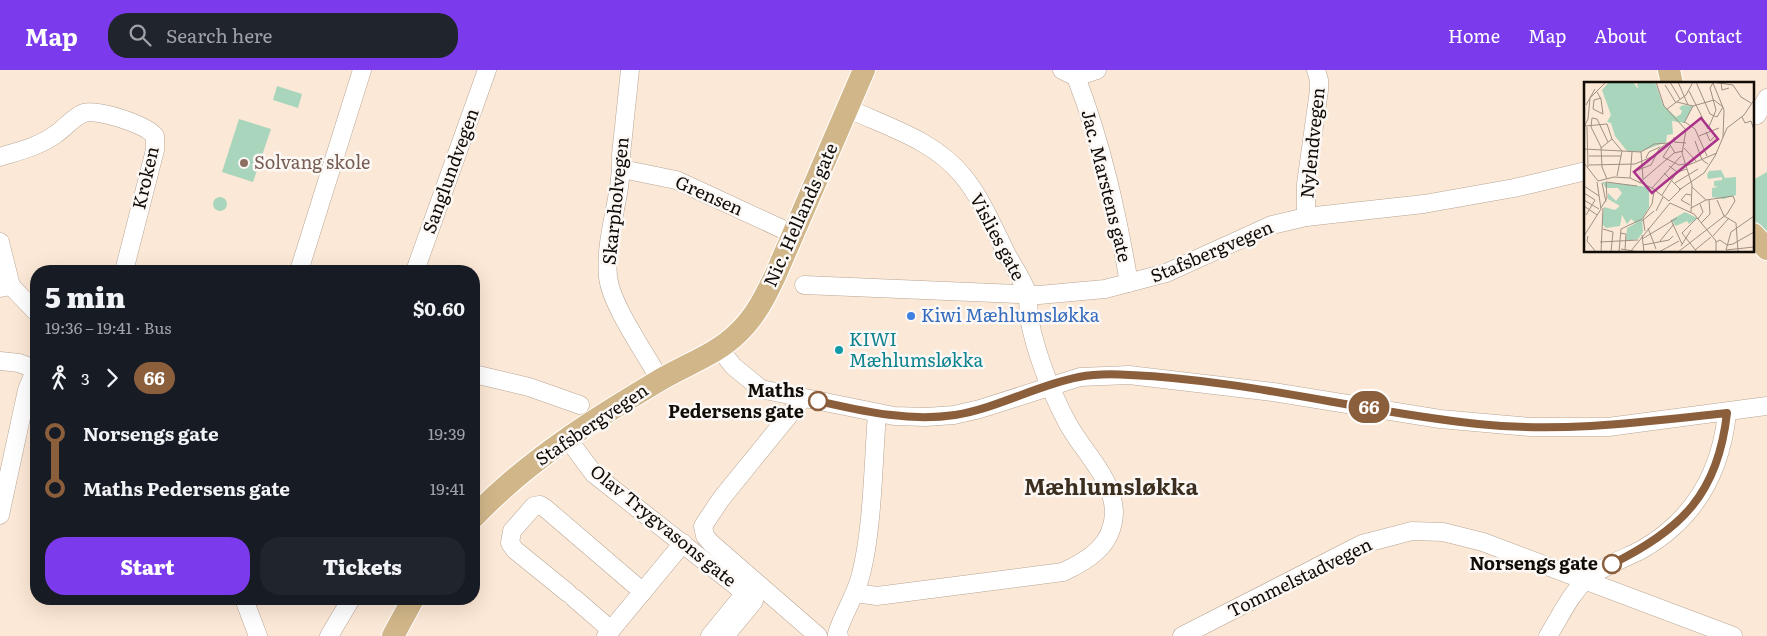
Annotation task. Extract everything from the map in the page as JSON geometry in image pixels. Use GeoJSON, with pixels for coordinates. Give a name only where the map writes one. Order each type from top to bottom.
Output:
{"type":"FeatureCollection","features":[{"type":"Feature","properties":{"kind":"main road","name":"Nic. Hellands gate"},"geometry":{"type":"LineString","coordinates":[[720,348],[737,335],[754,315],[764,299],[864,70]]}},
{"type":"Feature","properties":{"kind":"main road"},"geometry":{"type":"LineString","coordinates":[[1754,235],[1767,249]]}},
{"type":"Feature","properties":{"kind":"main road","name":"Stafsbergvegen"},"geometry":{"type":"LineString","coordinates":[[480,511],[510,483],[567,438],[660,380],[720,348]]}},
{"type":"Feature","properties":{"kind":"main road"},"geometry":{"type":"LineString","coordinates":[[394,636],[410,605]]}},
{"type":"Feature","properties":{"kind":"street"},"geometry":{"type":"LineString","coordinates":[[301,265],[362,70]]}},
{"type":"Feature","properties":{"kind":"street","name":"Sanglundvegen"},"geometry":{"type":"LineString","coordinates":[[417,265],[487,70]]}},
{"type":"Feature","properties":{"kind":"street","name":"Skarpholvegen"},"geometry":{"type":"LineString","coordinates":[[630,70],[621,155],[622,169],[614,217],[608,279],[618,305],[660,380]]}},
{"type":"Feature","properties":{"kind":"street"},"geometry":{"type":"LineString","coordinates":[[1069,73],[1097,70]]}},
{"type":"Feature","properties":{"kind":"street","name":"Nylendvegen"},"geometry":{"type":"LineString","coordinates":[[1306,217],[1306,184],[1319,90],[1316,70]]}},
{"type":"Feature","properties":{"kind":"street","name":"Jac. Marstens gate"},"geometry":{"type":"LineString","coordinates":[[1069,73],[1103,157],[1121,234],[1129,283]]}},
{"type":"Feature","properties":{"kind":"street"},"geometry":{"type":"LineString","coordinates":[[1757,115],[1767,98]]}},
{"type":"Feature","properties":{"kind":"street","name":"Vislies gate"},"geometry":{"type":"LineString","coordinates":[[847,108],[923,142],[963,175],[1027,293],[1029,317],[1051,386],[1069,424],[1110,490],[1114,502],[1113,527],[1107,539],[1096,552],[1069,569],[1049,574],[877,596],[856,593]]}},
{"type":"Feature","properties":{"kind":"street","name":"Kroken"},"geometry":{"type":"LineString","coordinates":[[0,157],[44,142],[83,114],[93,112],[132,122],[151,131],[155,136],[155,150],[126,265]]}},
{"type":"Feature","properties":{"kind":"street","name":"Grensen"},"geometry":{"type":"LineString","coordinates":[[622,169],[676,180],[793,234]]}},
{"type":"Feature","properties":{"kind":"street","name":"Stafsbergvegen"},"geometry":{"type":"LineString","coordinates":[[804,285],[939,293],[1027,293],[1039,295],[1084,292],[1166,273],[1272,225],[1306,217],[1424,204],[1514,188],[1584,172]]}},
{"type":"Feature","properties":{"kind":"street"},"geometry":{"type":"LineString","coordinates":[[0,242],[6,287],[30,307]]}},
{"type":"Feature","properties":{"kind":"street"},"geometry":{"type":"LineString","coordinates":[[720,348],[733,366],[756,386],[877,414],[926,417],[954,415],[980,409],[1080,377],[1129,375],[1272,392],[1440,419],[1530,427],[1608,427],[1727,413],[1767,406]]}},
{"type":"Feature","properties":{"kind":"street"},"geometry":{"type":"LineString","coordinates":[[0,361],[30,366]]}},
{"type":"Feature","properties":{"kind":"street"},"geometry":{"type":"LineString","coordinates":[[480,376],[529,388],[580,405]]}},
{"type":"Feature","properties":{"kind":"street"},"geometry":{"type":"LineString","coordinates":[[0,515],[30,383]]}},
{"type":"Feature","properties":{"kind":"street"},"geometry":{"type":"LineString","coordinates":[[802,398],[712,511],[703,526],[705,536],[711,543],[818,636]]}},
{"type":"Feature","properties":{"kind":"street"},"geometry":{"type":"LineString","coordinates":[[1548,636],[1572,596],[1586,580],[1642,549],[1666,532],[1690,509],[1710,480],[1719,459],[1724,440],[1727,413]]}},
{"type":"Feature","properties":{"kind":"street"},"geometry":{"type":"LineString","coordinates":[[837,635],[842,615],[856,593],[862,573],[877,414]]}},
{"type":"Feature","properties":{"kind":"street","name":"Olav Trygvasons gate"},"geometry":{"type":"LineString","coordinates":[[567,438],[594,474],[744,593],[710,636]]}},
{"type":"Feature","properties":{"kind":"street"},"geometry":{"type":"LineString","coordinates":[[643,592],[540,505],[534,506],[512,532],[510,543],[515,550],[571,595],[609,633],[643,592],[683,543]]}},
{"type":"Feature","properties":{"kind":"street","name":"Tommelstadvegen"},"geometry":{"type":"LineString","coordinates":[[1182,636],[1202,632],[1362,544],[1412,531],[1443,532],[1483,542],[1733,636]]}},
{"type":"Feature","properties":{"kind":"street"},"geometry":{"type":"LineString","coordinates":[[725,636],[754,601],[744,593]]}},
{"type":"Feature","properties":{"kind":"street"},"geometry":{"type":"LineString","coordinates":[[246,605],[258,636]]}},
{"type":"Feature","properties":{"kind":"street"},"geometry":{"type":"LineString","coordinates":[[329,636],[334,624],[347,605]]}},
{"type":"Feature","properties":{"kind":"green space"},"geometry":{"type":"Polygon","coordinates":[[[277,86],[302,94],[298,108],[273,100],[277,86]]]}},
{"type":"Feature","properties":{"kind":"green space"},"geometry":{"type":"Polygon","coordinates":[[[239,119],[271,129],[253,182],[222,172],[239,119]]]}},
{"type":"Feature","properties":{"kind":"green space"},"geometry":{"type":"Polygon","coordinates":[[[1767,172],[1767,240],[1754,226],[1754,179],[1767,172]]]}},
{"type":"Feature","properties":{"kind":"green space"},"geometry":{"type":"Polygon","coordinates":[[[220,197],[225,199],[227,204],[225,209],[220,211],[215,209],[213,204],[215,199],[220,197]]]}},
{"type":"Feature","properties":{"kind":"bus line","name":"66"},"geometry":{"type":"LineString","coordinates":[[818,401],[894,416],[926,417],[954,415],[980,409],[1080,377],[1129,375],[1272,392],[1480,424],[1530,427],[1608,427],[1727,413],[1724,440],[1719,459],[1700,497],[1666,532],[1642,549],[1612,564]]}},
{"type":"Feature","properties":{"kind":"place","name":"Solvang skole"},"geometry":{"type":"Point","coordinates":[244,163]}},
{"type":"Feature","properties":{"kind":"place","name":"Kiwi Mæhlumsløkka"},"geometry":{"type":"Point","coordinates":[911,316]}},
{"type":"Feature","properties":{"kind":"place","name":"KIWI Mæhlumsløkka"},"geometry":{"type":"Point","coordinates":[839,350]}},
{"type":"Feature","properties":{"kind":"place","name":"Maths Pedersens gate"},"geometry":{"type":"Point","coordinates":[818,401]}},
{"type":"Feature","properties":{"kind":"place","name":"Norsengs gate"},"geometry":{"type":"Point","coordinates":[1612,564]}},
{"type":"Feature","properties":{"kind":"district","name":"Mæhlumsløkka"},"geometry":{"type":"Point","coordinates":[1111,487]}}]}
